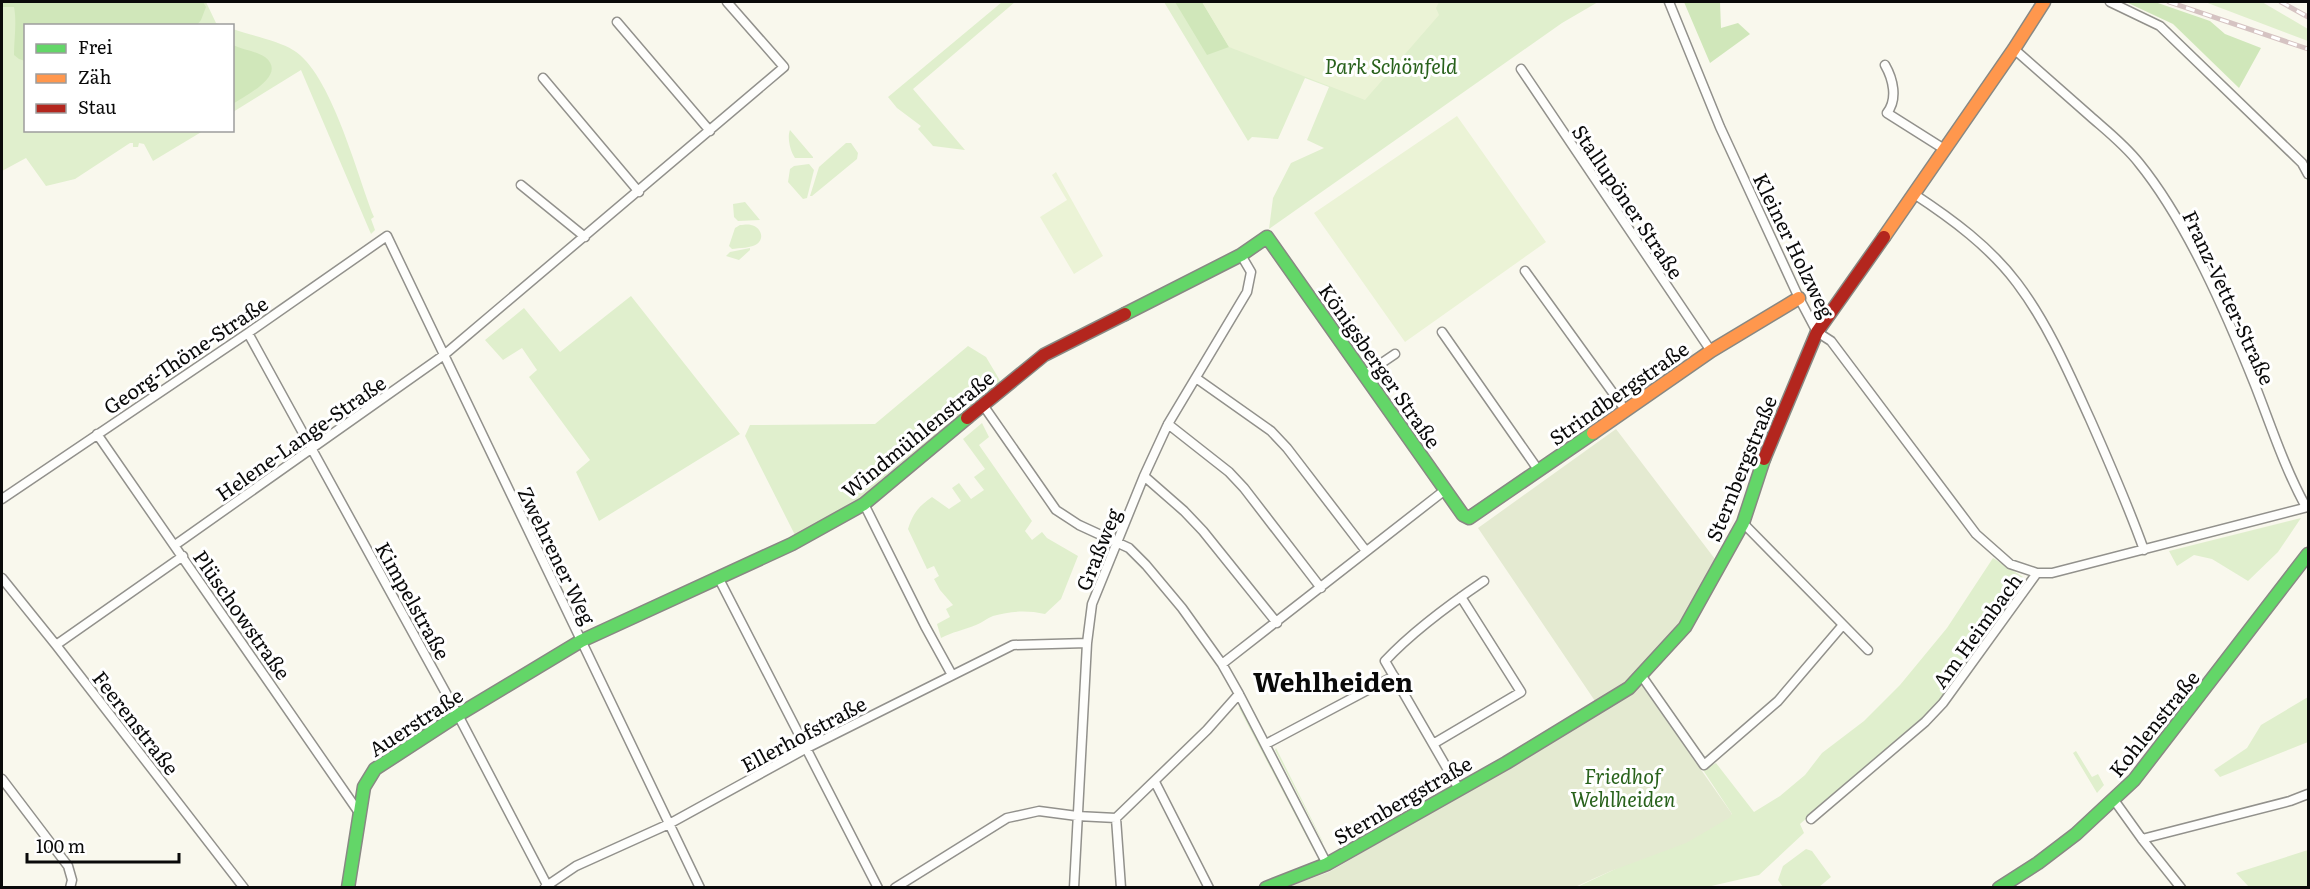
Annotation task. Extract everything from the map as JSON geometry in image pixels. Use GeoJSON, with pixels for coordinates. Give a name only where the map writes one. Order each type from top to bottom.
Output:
{"type":"FeatureCollection","features":[{"type":"Feature","properties":{"kind":"street","name":"Helene-Lange-Straße"},"geometry":{"type":"LineString","coordinates":[[175,545],[444,355],[784,67],[727,2]]}},
{"type":"Feature","properties":{"kind":"street","name":"Kleiner Holzweg"},"geometry":{"type":"LineString","coordinates":[[1669,2],[1720,127],[1817,332],[1831,341],[1976,534],[2010,564],[2037,573]]}},
{"type":"Feature","properties":{"kind":"street","name":"Sternbergstraße"},"geometry":{"type":"LineString","coordinates":[[1266,888],[1327,864],[1506,763],[1629,688],[1686,627],[1743,523],[1764,460],[1817,332],[2014,49],[2044,2]]}},
{"type":"Feature","properties":{"kind":"street"},"geometry":{"type":"LineString","coordinates":[[2110,2],[2160,26],[2302,163],[2308,174]]}},
{"type":"Feature","properties":{"kind":"street"},"geometry":{"type":"LineString","coordinates":[[617,22],[710,131]]}},
{"type":"Feature","properties":{"kind":"street","name":"Franz-Vetter-Straße"},"geometry":{"type":"LineString","coordinates":[[2014,49],[2119,142],[2139,163],[2164,198],[2198,259],[2246,363],[2295,488],[2307,507]]}},
{"type":"Feature","properties":{"kind":"street"},"geometry":{"type":"LineString","coordinates":[[1885,65],[1892,77],[1893,94],[1892,107],[1887,113],[1944,149]]}},
{"type":"Feature","properties":{"kind":"street","name":"Stallupöner Straße"},"geometry":{"type":"LineString","coordinates":[[1521,69],[1711,351]]}},
{"type":"Feature","properties":{"kind":"street"},"geometry":{"type":"LineString","coordinates":[[543,78],[639,192]]}},
{"type":"Feature","properties":{"kind":"street"},"geometry":{"type":"LineString","coordinates":[[521,184],[585,237]]}},
{"type":"Feature","properties":{"kind":"street"},"geometry":{"type":"LineString","coordinates":[[1914,194],[1947,216],[1984,246],[2017,282],[2039,315],[2086,410],[2144,550]]}},
{"type":"Feature","properties":{"kind":"street","name":"Georg-Thöne-Straße"},"geometry":{"type":"LineString","coordinates":[[2,500],[387,236]]}},
{"type":"Feature","properties":{"kind":"street","name":"Zwehrener Weg"},"geometry":{"type":"LineString","coordinates":[[387,236],[700,888]]}},
{"type":"Feature","properties":{"kind":"street","name":"Windmühlenstraße"},"geometry":{"type":"LineString","coordinates":[[581,641],[792,544],[864,504],[1044,355],[1241,255],[1267,237]]}},
{"type":"Feature","properties":{"kind":"street","name":"Königsberger Straße"},"geometry":{"type":"LineString","coordinates":[[1267,237],[1462,515]]}},
{"type":"Feature","properties":{"kind":"street","name":"Graßweg"},"geometry":{"type":"LineString","coordinates":[[1074,888],[1087,643],[1092,604],[1144,476],[1168,424],[1247,291],[1251,272],[1241,255]]}},
{"type":"Feature","properties":{"kind":"street"},"geometry":{"type":"LineString","coordinates":[[1525,271],[1626,411]]}},
{"type":"Feature","properties":{"kind":"street","name":"Strindbergstraße"},"geometry":{"type":"LineString","coordinates":[[1462,515],[1468,518],[1474,516],[1711,351],[1799,298]]}},
{"type":"Feature","properties":{"kind":"street"},"geometry":{"type":"LineString","coordinates":[[1442,332],[1539,471]]}},
{"type":"Feature","properties":{"kind":"street","name":"Kimpelstraße"},"geometry":{"type":"LineString","coordinates":[[248,333],[458,715],[546,886]]}},
{"type":"Feature","properties":{"kind":"street"},"geometry":{"type":"LineString","coordinates":[[1364,375],[1395,354]]}},
{"type":"Feature","properties":{"kind":"street"},"geometry":{"type":"LineString","coordinates":[[1196,378],[1271,431],[1287,448],[1366,551]]}},
{"type":"Feature","properties":{"kind":"street"},"geometry":{"type":"LineString","coordinates":[[983,405],[1056,510],[1079,525],[1129,548],[1146,565],[1222,664],[1327,864]]}},
{"type":"Feature","properties":{"kind":"street"},"geometry":{"type":"LineString","coordinates":[[1168,424],[1229,472],[1244,488],[1321,588]]}},
{"type":"Feature","properties":{"kind":"street","name":"Plüschowstraße"},"geometry":{"type":"LineString","coordinates":[[97,434],[360,814]]}},
{"type":"Feature","properties":{"kind":"street"},"geometry":{"type":"LineString","coordinates":[[1144,476],[1203,531],[1277,623]]}},
{"type":"Feature","properties":{"kind":"street"},"geometry":{"type":"LineString","coordinates":[[1222,664],[1445,490]]}},
{"type":"Feature","properties":{"kind":"street"},"geometry":{"type":"LineString","coordinates":[[864,504],[952,675]]}},
{"type":"Feature","properties":{"kind":"street","name":"Am Heimbach"},"geometry":{"type":"LineString","coordinates":[[1811,819],[1925,722],[1943,703],[2037,573],[2052,573],[2307,507]]}},
{"type":"Feature","properties":{"kind":"street"},"geometry":{"type":"LineString","coordinates":[[1743,523],[1868,650]]}},
{"type":"Feature","properties":{"kind":"street","name":"Kohlenstraße"},"geometry":{"type":"LineString","coordinates":[[1999,888],[2068,840],[2114,800],[2169,736],[2308,554]]}},
{"type":"Feature","properties":{"kind":"street"},"geometry":{"type":"LineString","coordinates":[[56,645],[183,556]]}},
{"type":"Feature","properties":{"kind":"street"},"geometry":{"type":"LineString","coordinates":[[718,577],[878,888]]}},
{"type":"Feature","properties":{"kind":"street","name":"Feerenstraße"},"geometry":{"type":"LineString","coordinates":[[2,578],[244,888]]}},
{"type":"Feature","properties":{"kind":"street"},"geometry":{"type":"LineString","coordinates":[[1459,789],[1385,661],[1461,597],[1484,581]]}},
{"type":"Feature","properties":{"kind":"street"},"geometry":{"type":"LineString","coordinates":[[1434,744],[1521,692],[1461,597]]}},
{"type":"Feature","properties":{"kind":"street"},"geometry":{"type":"LineString","coordinates":[[1641,675],[1704,765],[1778,701],[1842,626]]}},
{"type":"Feature","properties":{"kind":"street","name":"Auerstraße"},"geometry":{"type":"LineString","coordinates":[[348,888],[364,787],[375,769],[458,715],[581,641]]}},
{"type":"Feature","properties":{"kind":"street","name":"Ellerhofstraße"},"geometry":{"type":"LineString","coordinates":[[546,886],[576,866],[669,824],[807,748],[1013,645],[1087,643]]}},
{"type":"Feature","properties":{"kind":"street"},"geometry":{"type":"LineString","coordinates":[[1266,744],[1394,676]]}},
{"type":"Feature","properties":{"kind":"street"},"geometry":{"type":"LineString","coordinates":[[895,888],[1007,818],[1039,811],[1116,818],[1155,782],[1239,693]]}},
{"type":"Feature","properties":{"kind":"street"},"geometry":{"type":"LineString","coordinates":[[2,779],[68,866],[72,880],[70,888]]}},
{"type":"Feature","properties":{"kind":"street"},"geometry":{"type":"LineString","coordinates":[[1155,782],[1209,888]]}},
{"type":"Feature","properties":{"kind":"street"},"geometry":{"type":"LineString","coordinates":[[2142,839],[2290,801],[2308,794]]}},
{"type":"Feature","properties":{"kind":"street"},"geometry":{"type":"LineString","coordinates":[[2114,800],[2181,888]]}},
{"type":"Feature","properties":{"kind":"street"},"geometry":{"type":"LineString","coordinates":[[1116,818],[1121,888]]}},
{"type":"Feature","properties":{"kind":"green space"},"geometry":{"type":"Polygon","coordinates":[[[2,2],[206,2],[216,23],[219,24],[24,24],[24,132],[201,132],[153,161],[144,144],[139,143],[138,147],[133,147],[133,143],[130,143],[75,179],[46,186],[26,158],[2,171],[2,2]]]}},
{"type":"Feature","properties":{"kind":"green space"},"geometry":{"type":"Polygon","coordinates":[[[2,2],[203,2],[206,7],[198,24],[24,24],[24,61],[14,55],[14,7],[2,7],[2,2]]]}},
{"type":"Feature","properties":{"kind":"green space"},"geometry":{"type":"Polygon","coordinates":[[[1002,2],[1015,2],[913,89],[965,150],[933,146],[918,129],[921,126],[897,108],[888,97],[1002,2]]]}},
{"type":"Feature","properties":{"kind":"green space","name":"Park Schönfeld"},"geometry":{"type":"Polygon","coordinates":[[[1164,2],[1598,2],[1562,23],[1269,229],[1273,198],[1291,163],[1324,148],[1307,140],[1329,87],[1305,78],[1278,139],[1252,137],[1248,141],[1164,2]]]}},
{"type":"Feature","properties":{"kind":"green space"},"geometry":{"type":"Polygon","coordinates":[[[1175,2],[1202,2],[1229,47],[1207,55],[1175,2]]]}},
{"type":"Feature","properties":{"kind":"green space"},"geometry":{"type":"Polygon","coordinates":[[[1202,2],[1439,2],[1436,8],[1439,15],[1365,100],[1229,47],[1202,2]]]}},
{"type":"Feature","properties":{"kind":"green space"},"geometry":{"type":"Polygon","coordinates":[[[1684,2],[1720,2],[1721,28],[1738,23],[1750,34],[1710,63],[1684,2]]]}},
{"type":"Feature","properties":{"kind":"green space"},"geometry":{"type":"Polygon","coordinates":[[[2126,2],[2155,2],[2210,21],[2225,34],[2261,48],[2239,88],[2173,24],[2126,2]]]}},
{"type":"Feature","properties":{"kind":"green space"},"geometry":{"type":"Polygon","coordinates":[[[2205,2],[2262,2],[2308,29],[2308,41],[2205,2]]]}},
{"type":"Feature","properties":{"kind":"green space"},"geometry":{"type":"Polygon","coordinates":[[[234,29],[293,50],[307,62],[319,79],[341,126],[374,217],[371,219],[375,230],[371,234],[301,70],[234,111],[234,29]]]}},
{"type":"Feature","properties":{"kind":"green space"},"geometry":{"type":"Polygon","coordinates":[[[234,45],[258,53],[271,64],[272,71],[255,90],[234,103],[234,45]]]}},
{"type":"Feature","properties":{"kind":"green space"},"geometry":{"type":"Polygon","coordinates":[[[1457,116],[1546,242],[1405,342],[1314,213],[1457,116]]]}},
{"type":"Feature","properties":{"kind":"green space"},"geometry":{"type":"Polygon","coordinates":[[[790,130],[813,158],[795,158],[790,144],[790,130]]]}},
{"type":"Feature","properties":{"kind":"green space"},"geometry":{"type":"Polygon","coordinates":[[[846,143],[851,143],[858,153],[857,159],[810,196],[819,167],[846,143]]]}},
{"type":"Feature","properties":{"kind":"green space"},"geometry":{"type":"Polygon","coordinates":[[[809,164],[814,170],[807,198],[803,199],[788,182],[790,169],[794,166],[809,164]]]}},
{"type":"Feature","properties":{"kind":"green space"},"geometry":{"type":"Polygon","coordinates":[[[1056,172],[1103,256],[1074,274],[1040,217],[1067,200],[1052,175],[1056,172]]]}},
{"type":"Feature","properties":{"kind":"green space"},"geometry":{"type":"Polygon","coordinates":[[[745,202],[760,220],[738,221],[734,217],[733,204],[745,202]]]}},
{"type":"Feature","properties":{"kind":"green space"},"geometry":{"type":"Polygon","coordinates":[[[740,225],[751,225],[759,230],[760,241],[749,247],[732,249],[729,246],[735,228],[740,225]]]}},
{"type":"Feature","properties":{"kind":"green space"},"geometry":{"type":"Polygon","coordinates":[[[750,248],[739,260],[726,256],[730,252],[750,248]]]}},
{"type":"Feature","properties":{"kind":"green space"},"geometry":{"type":"Polygon","coordinates":[[[631,296],[740,434],[599,521],[576,472],[590,460],[529,377],[537,370],[522,348],[503,360],[485,340],[524,308],[560,352],[631,296]]]}},
{"type":"Feature","properties":{"kind":"green space"},"geometry":{"type":"Polygon","coordinates":[[[968,346],[986,357],[1002,384],[862,501],[796,537],[745,436],[750,425],[875,424],[968,346]]]}},
{"type":"Feature","properties":{"kind":"green space"},"geometry":{"type":"Polygon","coordinates":[[[982,423],[989,437],[979,445],[1032,521],[1025,531],[1032,540],[1042,532],[1047,538],[1078,556],[1061,599],[1045,614],[1012,612],[999,614],[941,638],[937,624],[950,617],[946,609],[953,605],[934,579],[939,576],[934,566],[927,569],[908,529],[917,510],[932,497],[949,509],[961,501],[952,488],[959,483],[971,499],[984,490],[974,477],[985,469],[963,439],[982,423]]]}},
{"type":"Feature","properties":{"kind":"green space"},"geometry":{"type":"Polygon","coordinates":[[[1616,429],[1718,563],[1682,626],[1627,684],[1595,701],[1478,528],[1616,429]]]}},
{"type":"Feature","properties":{"kind":"green space"},"geometry":{"type":"Polygon","coordinates":[[[2301,518],[2278,552],[2248,581],[2212,559],[2194,555],[2177,566],[2169,551],[2301,518]]]}},
{"type":"Feature","properties":{"kind":"green space"},"geometry":{"type":"Polygon","coordinates":[[[1993,558],[2023,577],[2025,585],[1947,692],[1932,709],[1800,824],[1804,833],[1759,875],[1707,887],[1575,888],[1732,814],[1703,770],[1716,763],[1754,812],[1780,796],[1805,775],[1822,753],[1864,721],[1900,685],[1947,628],[1993,558]]]}},
{"type":"Feature","properties":{"kind":"green space","name":"Friedhof Wehlheiden"},"geometry":{"type":"Polygon","coordinates":[[[1641,684],[1732,814],[1686,843],[1575,887],[1285,888],[1329,872],[1599,714],[1631,694],[1641,684]]]}},
{"type":"Feature","properties":{"kind":"green space"},"geometry":{"type":"Polygon","coordinates":[[[2308,697],[2308,742],[2220,777],[2214,770],[2247,748],[2261,725],[2308,697]]]}},
{"type":"Feature","properties":{"kind":"green space"},"geometry":{"type":"Polygon","coordinates":[[[1241,706],[1314,850],[1314,851],[1239,708],[1241,706]]]}},
{"type":"Feature","properties":{"kind":"green space"},"geometry":{"type":"Polygon","coordinates":[[[1276,748],[1323,842],[1323,843],[1275,750],[1276,748]]]}},
{"type":"Feature","properties":{"kind":"green space"},"geometry":{"type":"Polygon","coordinates":[[[2076,751],[2092,777],[2098,774],[2104,785],[2097,793],[2073,753],[2076,751]]]}},
{"type":"Feature","properties":{"kind":"green space"},"geometry":{"type":"Polygon","coordinates":[[[1806,849],[1812,851],[1831,877],[1819,887],[1783,887],[1778,880],[1783,866],[1806,849]]]}},
{"type":"Feature","properties":{"kind":"green space"},"geometry":{"type":"Polygon","coordinates":[[[2308,850],[2308,887],[2249,887],[2236,873],[2308,850]]]}},
{"type":"Feature","properties":{"kind":"railway"},"geometry":{"type":"LineString","coordinates":[[2169,2],[2308,49]]}},
{"type":"Feature","properties":{"kind":"railway"},"geometry":{"type":"LineString","coordinates":[[2281,2],[2308,17]]}},
{"type":"Feature","properties":{"kind":"traffic: fast"},"geometry":{"type":"LineString","coordinates":[[1125,314],[1241,255],[1267,237],[1463,515],[1469,518],[1593,433]]}},
{"type":"Feature","properties":{"kind":"traffic: fast"},"geometry":{"type":"LineString","coordinates":[[348,888],[364,787],[375,769],[458,715],[581,641],[792,544],[864,504],[967,418]]}},
{"type":"Feature","properties":{"kind":"traffic: fast"},"geometry":{"type":"LineString","coordinates":[[1266,888],[1327,864],[1506,763],[1629,688],[1685,627],[1743,523],[1764,459]]}},
{"type":"Feature","properties":{"kind":"traffic: fast"},"geometry":{"type":"LineString","coordinates":[[1999,888],[2038,863],[2076,834],[2134,780],[2308,554]]}},
{"type":"Feature","properties":{"kind":"traffic: slow"},"geometry":{"type":"LineString","coordinates":[[1884,237],[2044,2]]}},
{"type":"Feature","properties":{"kind":"traffic: slow"},"geometry":{"type":"LineString","coordinates":[[1593,433],[1711,351],[1799,298]]}},
{"type":"Feature","properties":{"kind":"traffic: jam"},"geometry":{"type":"LineString","coordinates":[[1764,459],[1817,332],[1884,237]]}},
{"type":"Feature","properties":{"kind":"traffic: jam"},"geometry":{"type":"LineString","coordinates":[[967,418],[1044,355],[1125,314]]}},
{"type":"Feature","properties":{"kind":"district","name":"Wehlheiden"},"geometry":{"type":"Point","coordinates":[1333,680]}}]}
